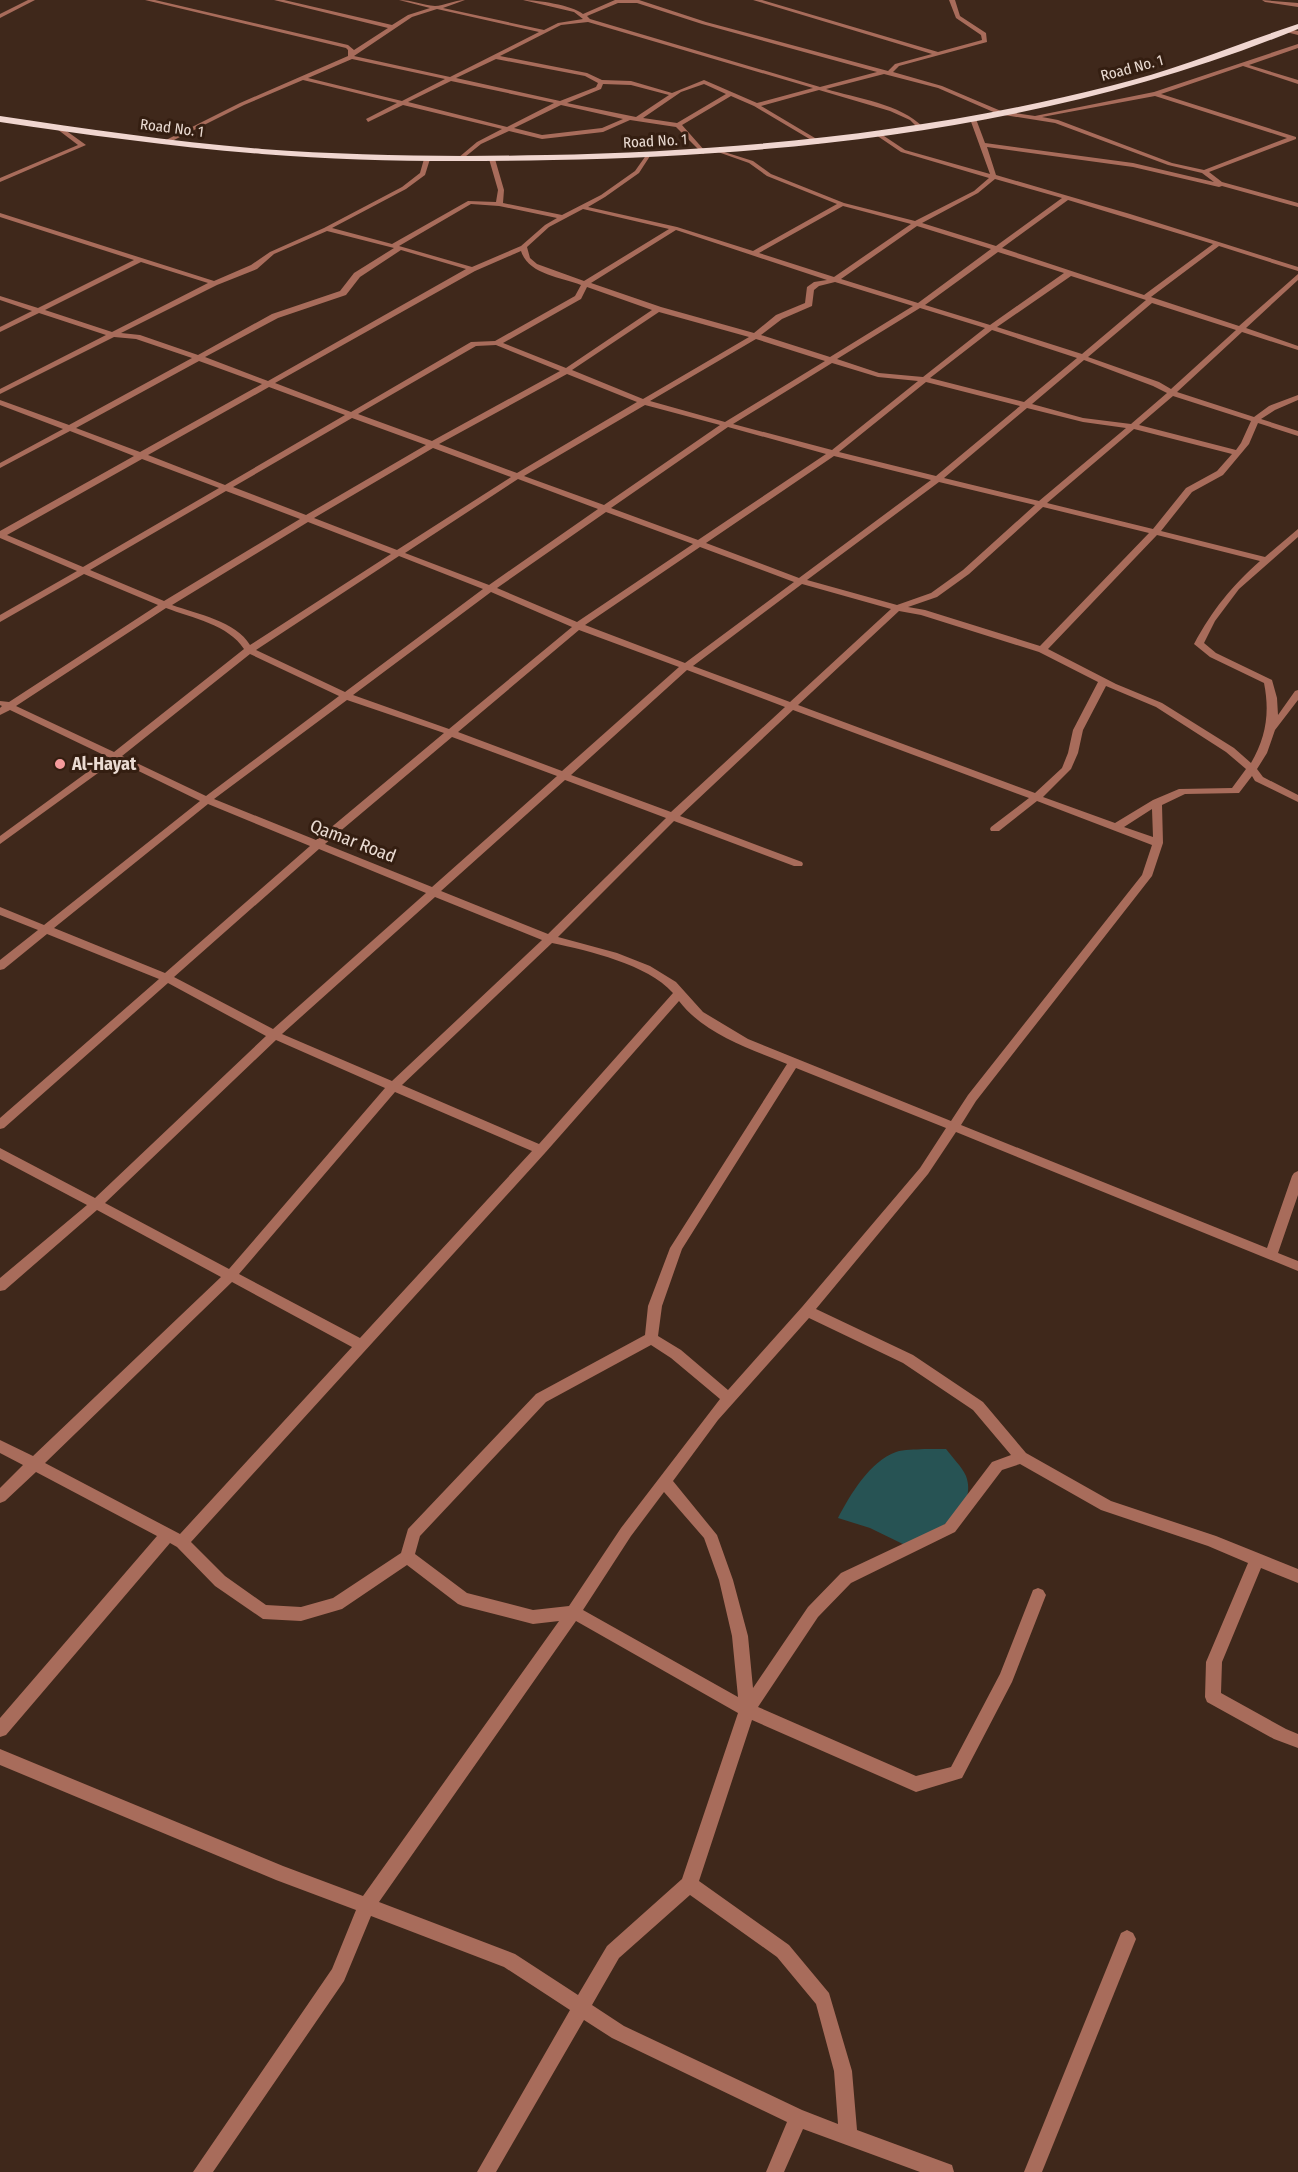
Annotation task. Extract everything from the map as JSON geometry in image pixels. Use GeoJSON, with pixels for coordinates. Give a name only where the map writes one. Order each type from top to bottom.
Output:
{"type":"FeatureCollection","features":[{"type":"Feature","properties":{"kind":"highway","name":"Road No. 1"},"geometry":{"type":"LineString","coordinates":[[0,119],[226,149],[427,159],[647,156],[720,151],[879,135],[973,119],[1151,78],[1298,26]]}},
{"type":"Feature","properties":{"kind":"street"},"geometry":{"type":"LineString","coordinates":[[0,16],[32,0]]}},
{"type":"Feature","properties":{"kind":"street"},"geometry":{"type":"LineString","coordinates":[[148,0],[348,48],[351,55]]}},
{"type":"Feature","properties":{"kind":"street"},"geometry":{"type":"LineString","coordinates":[[277,0],[392,27]]}},
{"type":"Feature","properties":{"kind":"street"},"geometry":{"type":"LineString","coordinates":[[402,0],[546,32]]}},
{"type":"Feature","properties":{"kind":"street"},"geometry":{"type":"LineString","coordinates":[[166,142],[351,55],[410,16],[462,0]]}},
{"type":"Feature","properties":{"kind":"street"},"geometry":{"type":"LineString","coordinates":[[526,0],[572,10],[585,18],[892,110],[912,119],[921,128]]}},
{"type":"Feature","properties":{"kind":"street"},"geometry":{"type":"LineString","coordinates":[[368,120],[568,21],[585,18],[617,2],[635,0],[711,25],[940,87],[1000,113],[1056,121],[1170,164],[1204,172],[1220,183],[1298,205]]}},
{"type":"Feature","properties":{"kind":"street"},"geometry":{"type":"LineString","coordinates":[[756,0],[939,54]]}},
{"type":"Feature","properties":{"kind":"street"},"geometry":{"type":"LineString","coordinates":[[756,105],[814,88],[887,72],[897,65],[986,40],[984,34],[958,17],[952,0]]}},
{"type":"Feature","properties":{"kind":"street"},"geometry":{"type":"LineString","coordinates":[[1264,0],[1298,5]]}},
{"type":"Feature","properties":{"kind":"street"},"geometry":{"type":"LineString","coordinates":[[1288,31],[1298,33]]}},
{"type":"Feature","properties":{"kind":"street"},"geometry":{"type":"LineString","coordinates":[[1034,118],[1155,94],[1298,46]]}},
{"type":"Feature","properties":{"kind":"street"},"geometry":{"type":"LineString","coordinates":[[351,55],[629,118],[678,125],[703,152]]}},
{"type":"Feature","properties":{"kind":"street"},"geometry":{"type":"LineString","coordinates":[[496,57],[587,75],[601,82],[631,84],[674,95]]}},
{"type":"Feature","properties":{"kind":"street"},"geometry":{"type":"LineString","coordinates":[[1244,65],[1298,82]]}},
{"type":"Feature","properties":{"kind":"street"},"geometry":{"type":"LineString","coordinates":[[303,78],[553,137],[579,131],[603,130],[629,118]]}},
{"type":"Feature","properties":{"kind":"street"},"geometry":{"type":"LineString","coordinates":[[460,159],[469,149],[599,88],[601,82]]}},
{"type":"Feature","properties":{"kind":"street"},"geometry":{"type":"LineString","coordinates":[[639,118],[674,95],[704,82],[756,105],[818,142]]}},
{"type":"Feature","properties":{"kind":"street"},"geometry":{"type":"LineString","coordinates":[[678,125],[730,94]]}},
{"type":"Feature","properties":{"kind":"street"},"geometry":{"type":"LineString","coordinates":[[1155,94],[1296,137]]}},
{"type":"Feature","properties":{"kind":"street"},"geometry":{"type":"LineString","coordinates":[[973,119],[993,178]]}},
{"type":"Feature","properties":{"kind":"street"},"geometry":{"type":"LineString","coordinates":[[0,180],[82,145],[58,128]]}},
{"type":"Feature","properties":{"kind":"street"},"geometry":{"type":"LineString","coordinates":[[879,135],[903,151],[1065,199],[1128,215],[1216,245],[1298,268]]}},
{"type":"Feature","properties":{"kind":"street"},"geometry":{"type":"LineString","coordinates":[[1204,172],[1296,137]]}},
{"type":"Feature","properties":{"kind":"street"},"geometry":{"type":"LineString","coordinates":[[983,145],[1132,165],[1244,190]]}},
{"type":"Feature","properties":{"kind":"street"},"geometry":{"type":"LineString","coordinates":[[720,151],[751,162],[769,175],[842,204],[917,223],[1298,348]]}},
{"type":"Feature","properties":{"kind":"street"},"geometry":{"type":"LineString","coordinates":[[647,156],[637,172],[547,226],[523,247],[472,268],[0,535],[227,629],[241,638],[249,650],[346,696],[452,733],[798,864]]}},
{"type":"Feature","properties":{"kind":"street"},"geometry":{"type":"LineString","coordinates":[[0,392],[214,283],[254,267],[272,253],[326,229],[404,188],[423,174],[427,159]]}},
{"type":"Feature","properties":{"kind":"street"},"geometry":{"type":"LineString","coordinates":[[492,159],[501,190],[500,204]]}},
{"type":"Feature","properties":{"kind":"street"},"geometry":{"type":"LineString","coordinates":[[0,842],[115,756],[249,650],[518,476],[755,336],[779,317],[809,303],[810,289],[817,284],[835,280],[917,223],[976,192],[993,178]]}},
{"type":"Feature","properties":{"kind":"street"},"geometry":{"type":"LineString","coordinates":[[0,966],[207,800],[490,588],[727,424],[920,305],[1065,199]]}},
{"type":"Feature","properties":{"kind":"street"},"geometry":{"type":"LineString","coordinates":[[0,466],[71,430],[194,359],[275,316],[343,293],[357,275],[462,205],[470,202],[500,204],[562,218]]}},
{"type":"Feature","properties":{"kind":"street"},"geometry":{"type":"LineString","coordinates":[[754,253],[842,204]]}},
{"type":"Feature","properties":{"kind":"street"},"geometry":{"type":"LineString","coordinates":[[581,207],[675,228],[1051,346],[1079,359],[1156,384],[1172,393],[1298,434]]}},
{"type":"Feature","properties":{"kind":"street"},"geometry":{"type":"LineString","coordinates":[[0,215],[214,283]]}},
{"type":"Feature","properties":{"kind":"street"},"geometry":{"type":"LineString","coordinates":[[0,226],[14,219]]}},
{"type":"Feature","properties":{"kind":"street"},"geometry":{"type":"LineString","coordinates":[[497,343],[578,297],[586,283],[675,228]]}},
{"type":"Feature","properties":{"kind":"street"},"geometry":{"type":"LineString","coordinates":[[326,229],[472,268]]}},
{"type":"Feature","properties":{"kind":"street"},"geometry":{"type":"LineString","coordinates":[[0,1286],[97,1203],[274,1035],[562,774],[685,667],[939,478],[1148,299],[1216,245]]}},
{"type":"Feature","properties":{"kind":"street"},"geometry":{"type":"LineString","coordinates":[[523,247],[527,259],[534,266],[658,309],[755,336],[879,375],[924,379],[1089,421],[1131,426],[1236,452]]}},
{"type":"Feature","properties":{"kind":"street"},"geometry":{"type":"LineString","coordinates":[[0,330],[140,260]]}},
{"type":"Feature","properties":{"kind":"street"},"geometry":{"type":"LineString","coordinates":[[0,1125],[317,845],[578,626],[833,453],[924,379],[1071,272]]}},
{"type":"Feature","properties":{"kind":"street"},"geometry":{"type":"LineString","coordinates":[[0,1497],[232,1274],[393,1087],[550,939],[672,817],[897,608],[934,596],[946,588],[1172,393],[1298,276]]}},
{"type":"Feature","properties":{"kind":"street"},"geometry":{"type":"LineString","coordinates":[[0,298],[114,335],[146,340],[194,359],[354,414],[800,581],[897,608],[922,612],[1042,650],[1159,705],[1230,750],[1251,768],[1258,779],[1298,799]]}},
{"type":"Feature","properties":{"kind":"street"},"geometry":{"type":"LineString","coordinates":[[3,707],[308,518],[433,444],[567,371],[658,309]]}},
{"type":"Feature","properties":{"kind":"street"},"geometry":{"type":"LineString","coordinates":[[0,619],[221,488],[474,344],[497,343],[644,402],[833,453],[1157,530],[1268,560]]}},
{"type":"Feature","properties":{"kind":"street"},"geometry":{"type":"LineString","coordinates":[[1042,650],[1157,530],[1189,490],[1221,473],[1236,452],[1245,444],[1255,420],[1272,408],[1298,397]]}},
{"type":"Feature","properties":{"kind":"street"},"geometry":{"type":"LineString","coordinates":[[0,402],[221,488],[398,552],[685,667],[936,762],[1038,796],[1158,843]]}},
{"type":"Feature","properties":{"kind":"street"},"geometry":{"type":"LineString","coordinates":[[1274,727],[1273,698],[1269,682],[1213,655],[1199,644],[1211,621],[1236,587],[1298,532]]}},
{"type":"Feature","properties":{"kind":"street"},"geometry":{"type":"LineString","coordinates":[[996,829],[1038,796],[1066,769],[1073,753],[1078,730],[1104,681]]}},
{"type":"Feature","properties":{"kind":"street"},"geometry":{"type":"LineString","coordinates":[[1116,827],[1157,802],[1183,790],[1235,791],[1274,727],[1298,693]]}},
{"type":"Feature","properties":{"kind":"street","name":"Qamar Road"},"geometry":{"type":"LineString","coordinates":[[3,707],[115,756],[207,800],[434,890],[550,939],[597,950],[655,974],[673,986],[691,1009],[744,1042],[1298,1266]]}},
{"type":"Feature","properties":{"kind":"street"},"geometry":{"type":"LineString","coordinates":[[202,2172],[338,1975],[366,1907],[626,1532],[728,1398],[807,1311],[924,1171],[972,1098],[1147,876],[1158,843],[1157,802]]}},
{"type":"Feature","properties":{"kind":"street"},"geometry":{"type":"LineString","coordinates":[[0,911],[44,931],[165,977],[274,1035],[541,1150]]}},
{"type":"Feature","properties":{"kind":"street"},"geometry":{"type":"LineString","coordinates":[[182,1542],[541,1150],[679,994]]}},
{"type":"Feature","properties":{"kind":"street"},"geometry":{"type":"LineString","coordinates":[[651,1338],[655,1306],[675,1248],[794,1062]]}},
{"type":"Feature","properties":{"kind":"street"},"geometry":{"type":"LineString","coordinates":[[0,1153],[232,1274],[361,1345]]}},
{"type":"Feature","properties":{"kind":"street"},"geometry":{"type":"LineString","coordinates":[[1271,1255],[1298,1176]]}},
{"type":"Feature","properties":{"kind":"street"},"geometry":{"type":"LineString","coordinates":[[807,1311],[908,1359],[978,1406],[1021,1457],[1106,1506],[1257,1559],[1298,1576]]}},
{"type":"Feature","properties":{"kind":"street"},"geometry":{"type":"LineString","coordinates":[[651,1338],[676,1354],[728,1398]]}},
{"type":"Feature","properties":{"kind":"street"},"geometry":{"type":"LineString","coordinates":[[0,1446],[182,1542],[220,1581],[263,1612],[301,1614],[337,1604],[407,1557],[412,1533],[541,1398],[651,1338]]}},
{"type":"Feature","properties":{"kind":"street"},"geometry":{"type":"LineString","coordinates":[[486,2172],[578,2008],[613,1952],[689,1884],[747,1710],[813,1612],[846,1578],[950,1528],[997,1466],[1021,1457]]}},
{"type":"Feature","properties":{"kind":"street"},"geometry":{"type":"LineString","coordinates":[[664,1481],[710,1534],[726,1580],[740,1636],[747,1710]]}},
{"type":"Feature","properties":{"kind":"street"},"geometry":{"type":"LineString","coordinates":[[0,1730],[167,1535]]}},
{"type":"Feature","properties":{"kind":"street"},"geometry":{"type":"LineString","coordinates":[[407,1557],[463,1599],[533,1617],[573,1611],[747,1710],[916,1785],[956,1773],[1007,1677],[1038,1595]]}},
{"type":"Feature","properties":{"kind":"street"},"geometry":{"type":"LineString","coordinates":[[1257,1559],[1214,1662],[1213,1697],[1280,1734],[1298,1741]]}},
{"type":"Feature","properties":{"kind":"street"},"geometry":{"type":"LineString","coordinates":[[0,1757],[366,1907],[509,1960],[578,2008],[618,2032],[798,2118],[945,2172]]}},
{"type":"Feature","properties":{"kind":"street"},"geometry":{"type":"LineString","coordinates":[[689,1884],[783,1951],[823,1999],[843,2071],[848,2136]]}},
{"type":"Feature","properties":{"kind":"street"},"geometry":{"type":"LineString","coordinates":[[1034,2172],[1127,1938]]}},
{"type":"Feature","properties":{"kind":"street"},"geometry":{"type":"LineString","coordinates":[[775,2172],[798,2118]]}},
{"type":"Feature","properties":{"kind":"water"},"geometry":{"type":"Polygon","coordinates":[[[946,1449],[966,1476],[968,1489],[966,1500],[950,1520],[907,1546],[870,1528],[838,1518],[855,1489],[878,1463],[899,1451],[946,1449]]]}},
{"type":"Feature","properties":{"kind":"place","name":"Al-Hayat"},"geometry":{"type":"Point","coordinates":[60,764]}}]}
